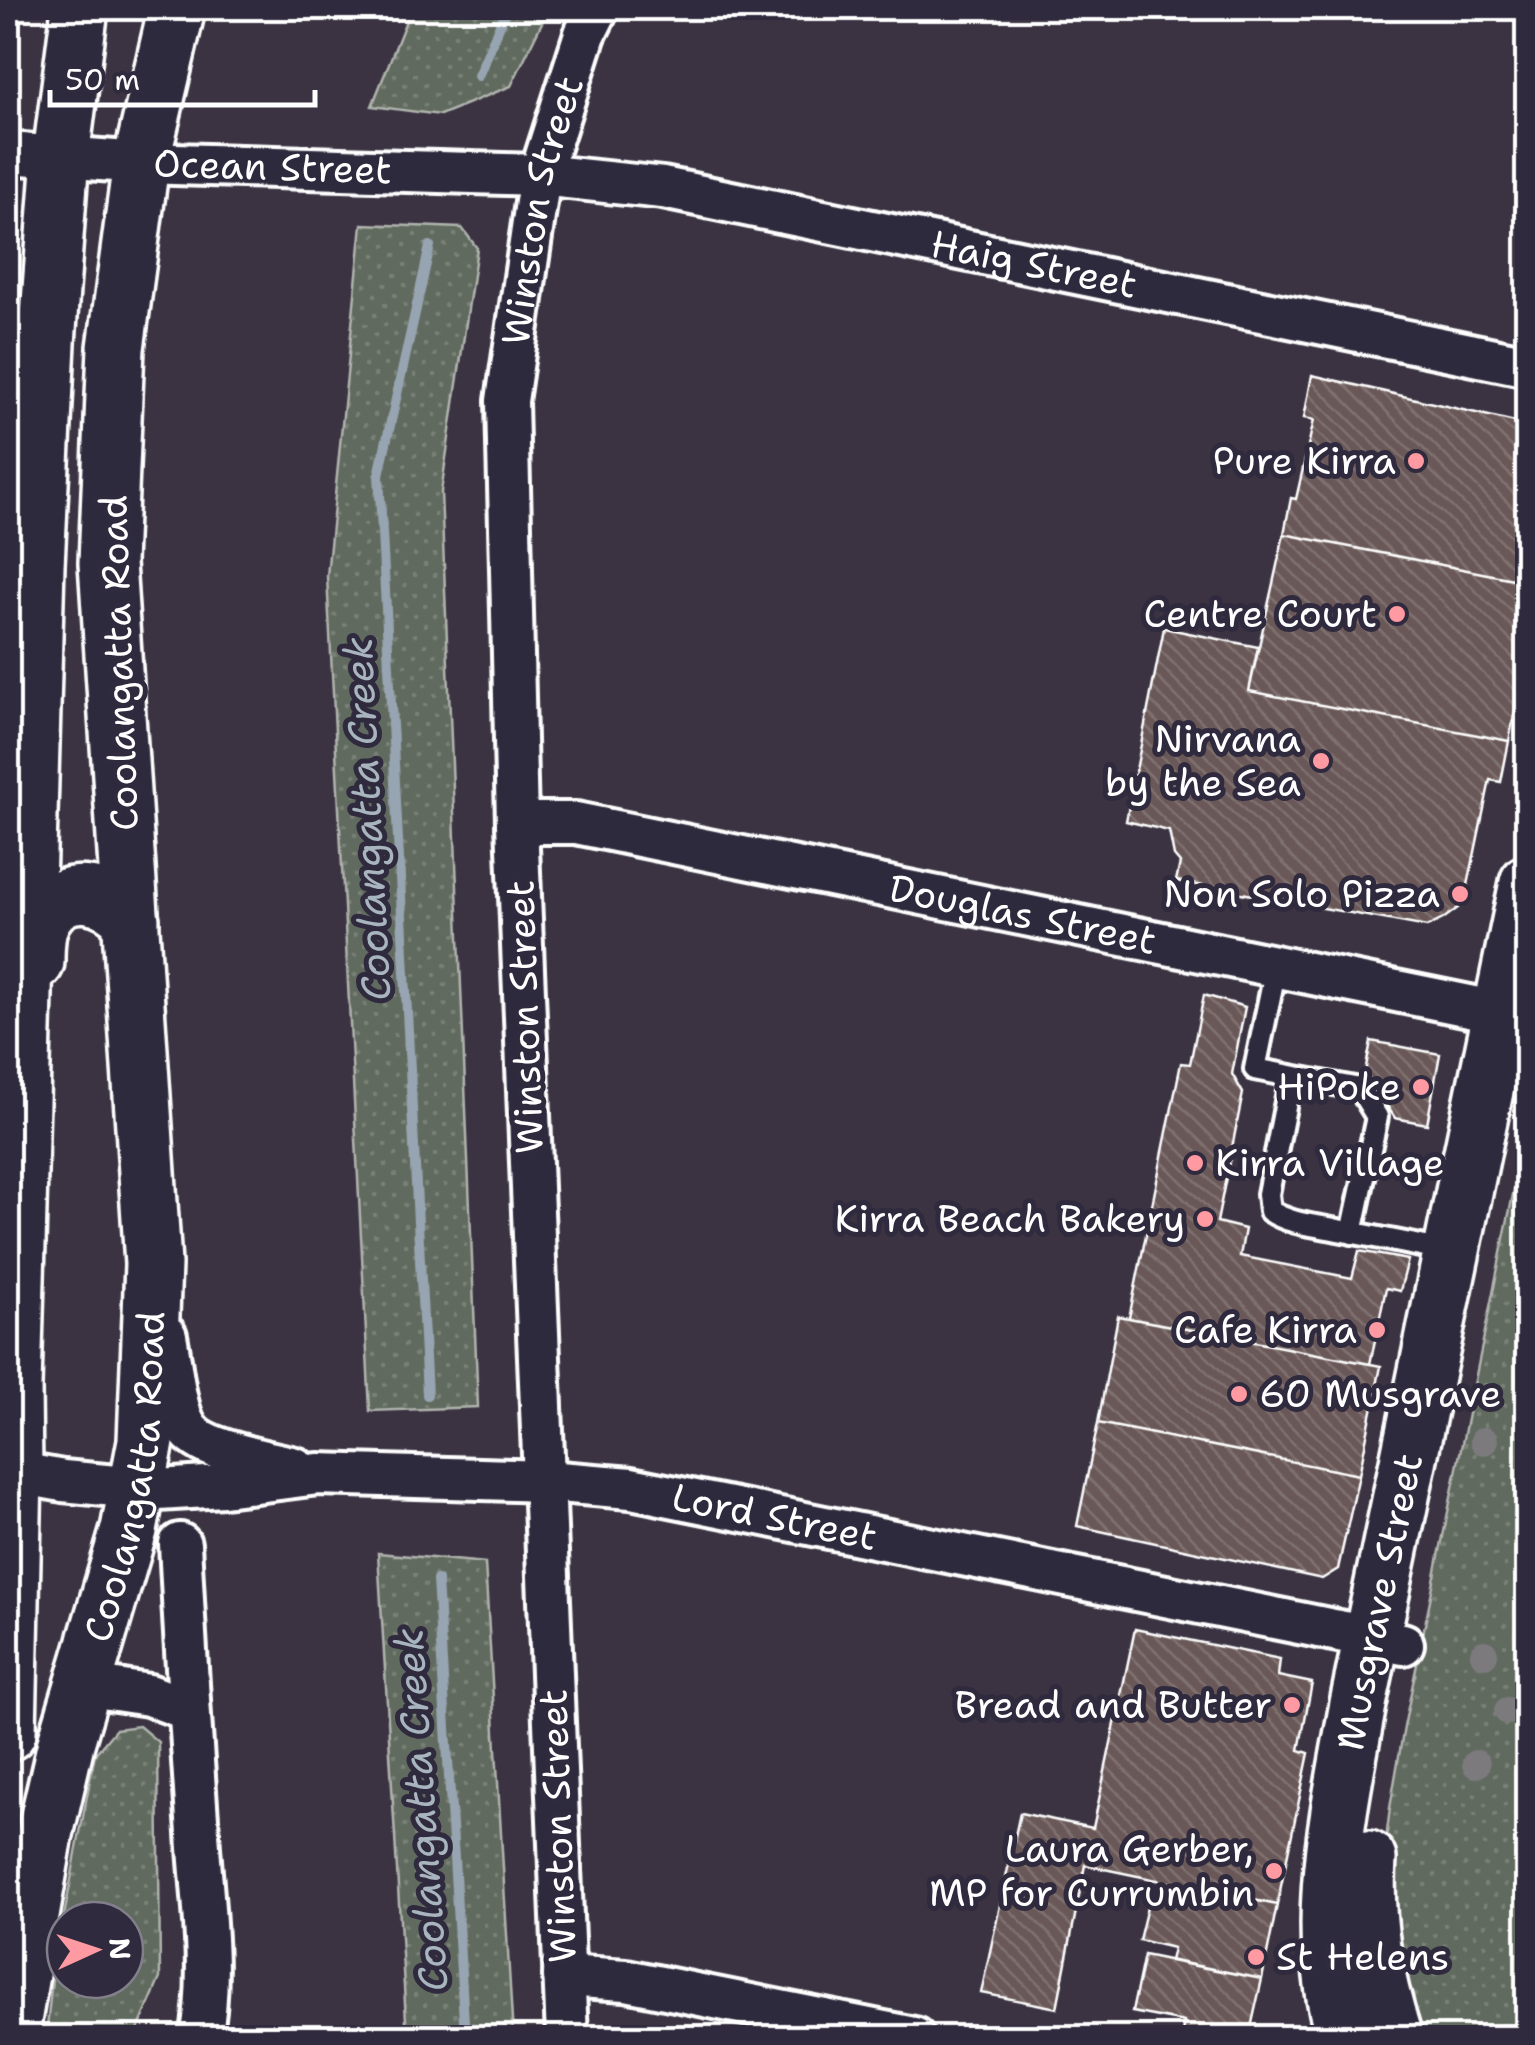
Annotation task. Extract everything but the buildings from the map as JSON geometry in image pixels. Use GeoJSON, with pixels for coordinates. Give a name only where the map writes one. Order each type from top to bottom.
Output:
{"type":"FeatureCollection","features":[{"type":"Feature","properties":{"kind":"street","name":"Coolangatta Road"},"geometry":{"type":"LineString","coordinates":[[8,1732],[10,1396],[37,547],[61,156],[80,8]]}},
{"type":"Feature","properties":{"kind":"street","name":"Coolangatta Road"},"geometry":{"type":"LineString","coordinates":[[10,2038],[45,1834],[83,1684],[129,1530],[146,1441],[153,1264],[108,563],[116,348],[140,163],[176,8]]}},
{"type":"Feature","properties":{"kind":"street","name":"Winston Street"},"geometry":{"type":"LineString","coordinates":[[567,2038],[517,823],[507,401],[540,175],[580,49],[598,8]]}},
{"type":"Feature","properties":{"kind":"street","name":"Ocean Street"},"geometry":{"type":"LineString","coordinates":[[8,152],[140,163],[540,175]]}},
{"type":"Feature","properties":{"kind":"street","name":"Haig Street"},"geometry":{"type":"LineString","coordinates":[[540,175],[663,188],[1528,366]]}},
{"type":"Feature","properties":{"kind":"street","name":"Douglas Street"},"geometry":{"type":"LineString","coordinates":[[517,823],[576,823],[1276,967],[1518,1025]]}},
{"type":"Feature","properties":{"kind":"street","name":"Musgrave Street"},"geometry":{"type":"LineString","coordinates":[[1355,2036],[1330,1960],[1332,1877],[1340,1805],[1387,1641],[1518,1025],[1528,883]]}},
{"type":"Feature","properties":{"kind":"street"},"geometry":{"type":"LineString","coordinates":[[20,1102],[31,1078],[37,940],[46,912],[67,896],[86,893],[113,904],[131,920]]}},
{"type":"Feature","properties":{"kind":"street","name":"Musgrave Street"},"geometry":{"type":"LineString","coordinates":[[1387,1641],[1451,1252],[1518,1025]]}},
{"type":"Feature","properties":{"kind":"street","name":"Coolangatta Road"},"geometry":{"type":"LineString","coordinates":[[153,1264],[179,1407],[194,1437],[208,1445],[318,1474]]}},
{"type":"Feature","properties":{"kind":"street","name":"Lord Street"},"geometry":{"type":"LineString","coordinates":[[10,1472],[138,1488],[186,1489],[318,1474],[546,1481],[631,1488],[1387,1641]]}},
{"type":"Feature","properties":{"kind":"street","name":"Coolangatta Road"},"geometry":{"type":"LineString","coordinates":[[180,1544],[206,1950],[206,2003],[201,2038]]}},
{"type":"Feature","properties":{"kind":"street"},"geometry":{"type":"LineString","coordinates":[[11,1632],[22,1654],[37,1668],[83,1684]]}},
{"type":"Feature","properties":{"kind":"street"},"geometry":{"type":"LineString","coordinates":[[99,1632],[116,1655],[188,1695]]}},
{"type":"Feature","properties":{"kind":"street","name":"Coolangatta Road"},"geometry":{"type":"LineString","coordinates":[[83,1684],[149,1695],[188,1695]]}},
{"type":"Feature","properties":{"kind":"street"},"geometry":{"type":"LineString","coordinates":[[564,1976],[626,1980],[914,2038]]}},
{"type":"Feature","properties":{"kind":"lane"},"geometry":{"type":"LineString","coordinates":[[1276,967],[1255,1069],[1360,1089],[1377,1117],[1352,1233]]}},
{"type":"Feature","properties":{"kind":"lane"},"geometry":{"type":"LineString","coordinates":[[1291,1076],[1268,1194],[1270,1211],[1284,1219],[1451,1252]]}},
{"type":"Feature","properties":{"kind":"green space"},"geometry":{"type":"Polygon","coordinates":[[[411,8],[549,8],[511,86],[440,115],[372,106],[411,8]]]}},
{"type":"Feature","properties":{"kind":"green space"},"geometry":{"type":"Polygon","coordinates":[[[362,224],[462,228],[477,248],[441,492],[478,1407],[370,1411],[327,576],[362,224]]]}},
{"type":"Feature","properties":{"kind":"green space"},"geometry":{"type":"Polygon","coordinates":[[[1527,1126],[1527,2037],[1414,2038],[1406,2019],[1385,1848],[1404,1727],[1527,1126]]]}},
{"type":"Feature","properties":{"kind":"green space"},"geometry":{"type":"Polygon","coordinates":[[[378,1553],[485,1563],[513,2037],[407,2037],[378,1553]]]}},
{"type":"Feature","properties":{"kind":"green space"},"geometry":{"type":"Polygon","coordinates":[[[139,1726],[158,1742],[160,1978],[135,2037],[46,2037],[50,2000],[145,2000],[145,1900],[67,1900],[95,1754],[116,1729],[139,1726]]]}},
{"type":"Feature","properties":{"kind":"waterway","name":"Coolangatta Creek"},"geometry":{"type":"LineString","coordinates":[[478,76],[507,8]]}},
{"type":"Feature","properties":{"kind":"waterway","name":"Coolangatta Creek"},"geometry":{"type":"LineString","coordinates":[[427,1395],[379,475],[430,246]]}},
{"type":"Feature","properties":{"kind":"waterway","name":"Coolangatta Creek"},"geometry":{"type":"LineString","coordinates":[[437,1580],[465,2038]]}},
{"type":"Feature","properties":{"kind":"place","name":"Pure Kirra"},"geometry":{"type":"Point","coordinates":[1416,461]}},
{"type":"Feature","properties":{"kind":"place","name":"Centre Court"},"geometry":{"type":"Point","coordinates":[1397,614]}},
{"type":"Feature","properties":{"kind":"place","name":"Nirvana by the Sea"},"geometry":{"type":"Point","coordinates":[1321,761]}},
{"type":"Feature","properties":{"kind":"place","name":"Non Solo Pizza"},"geometry":{"type":"Point","coordinates":[1460,894]}},
{"type":"Feature","properties":{"kind":"place","name":"HiPoke"},"geometry":{"type":"Point","coordinates":[1421,1087]}},
{"type":"Feature","properties":{"kind":"place","name":"Kirra Village"},"geometry":{"type":"Point","coordinates":[1195,1163]}},
{"type":"Feature","properties":{"kind":"place","name":"Kirra Beach Bakery"},"geometry":{"type":"Point","coordinates":[1205,1219]}},
{"type":"Feature","properties":{"kind":"place","name":"Cafe Kirra"},"geometry":{"type":"Point","coordinates":[1377,1330]}},
{"type":"Feature","properties":{"kind":"place","name":"60 Musgrave"},"geometry":{"type":"Point","coordinates":[1239,1394]}},
{"type":"Feature","properties":{"kind":"place","name":"Bread and Butter"},"geometry":{"type":"Point","coordinates":[1292,1705]}},
{"type":"Feature","properties":{"kind":"place","name":"Laura Gerber, MP for Currumbin"},"geometry":{"type":"Point","coordinates":[1274,1871]}},
{"type":"Feature","properties":{"kind":"place","name":"St Helens"},"geometry":{"type":"Point","coordinates":[1256,1957]}}]}
